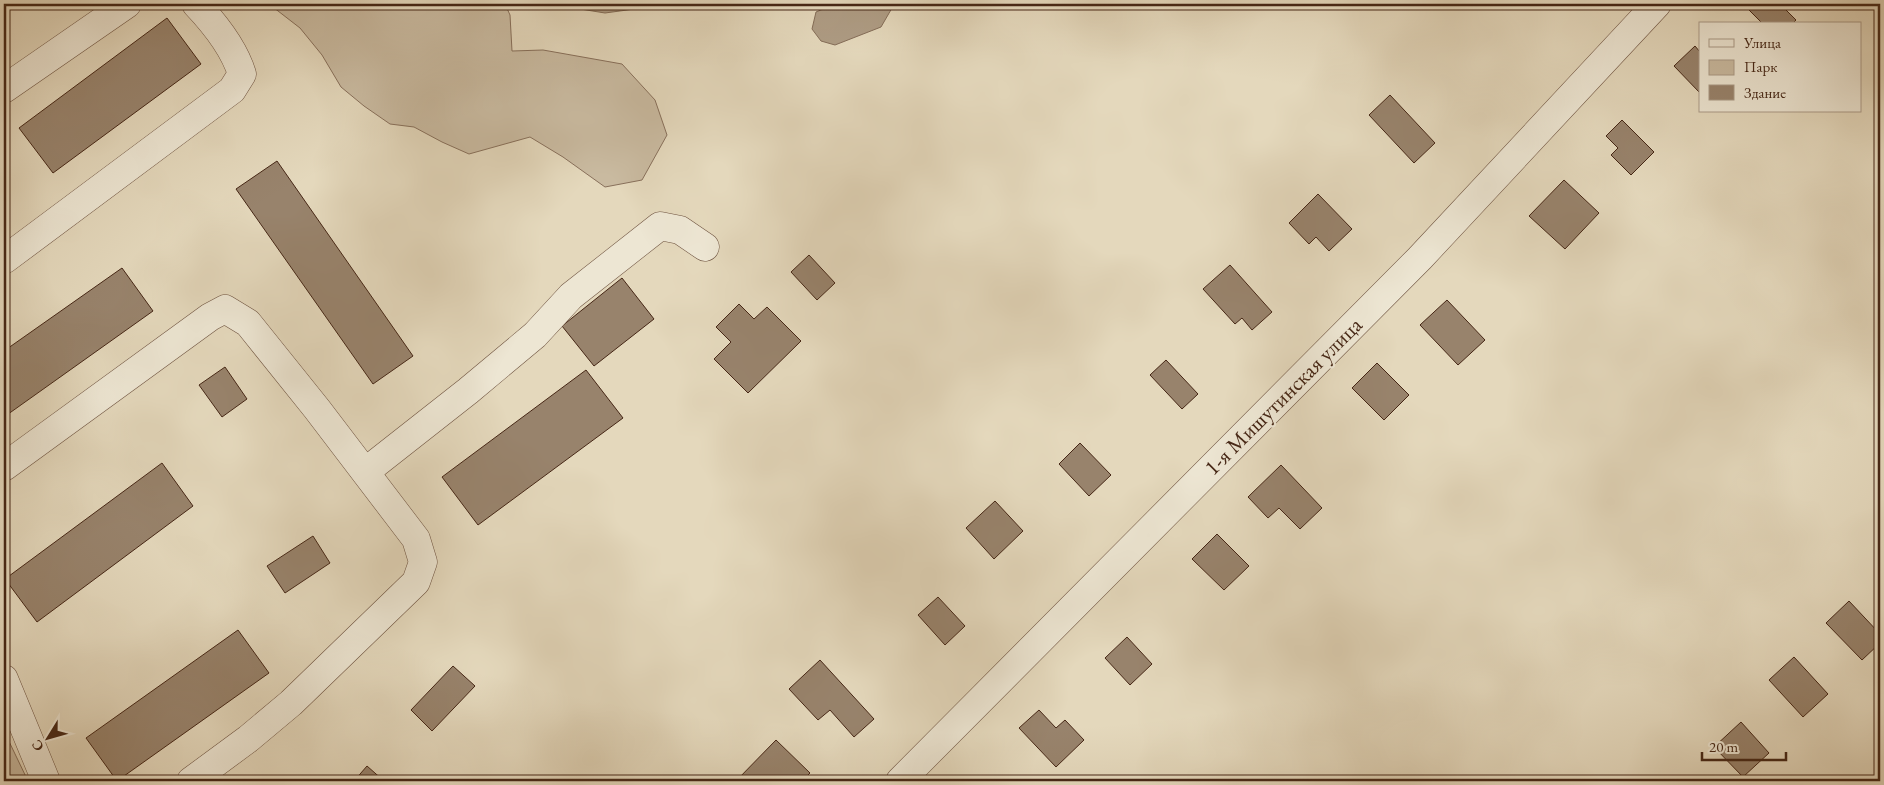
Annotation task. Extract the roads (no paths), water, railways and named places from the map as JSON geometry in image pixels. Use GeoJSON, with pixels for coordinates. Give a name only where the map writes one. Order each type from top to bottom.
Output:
{"type":"FeatureCollection","features":[{"type":"Feature","properties":{"kind":"street"},"geometry":{"type":"LineString","coordinates":[[4,89],[127,4]]}},
{"type":"Feature","properties":{"kind":"street"},"geometry":{"type":"LineString","coordinates":[[4,260],[232,90],[242,74],[237,60],[196,4]]}},
{"type":"Feature","properties":{"kind":"street","name":"1-я Мишутинская улица"},"geometry":{"type":"LineString","coordinates":[[900,781],[1420,258],[1657,4]]}},
{"type":"Feature","properties":{"kind":"street"},"geometry":{"type":"LineString","coordinates":[[365,472],[535,336],[571,296],[660,226],[680,230],[705,247]]}},
{"type":"Feature","properties":{"kind":"street"},"geometry":{"type":"LineString","coordinates":[[4,467],[210,317],[226,309],[248,323],[416,539],[423,562],[416,582],[291,703],[248,739],[191,781]]}},
{"type":"Feature","properties":{"kind":"street"},"geometry":{"type":"LineString","coordinates":[[4,680],[46,781]]}}]}
